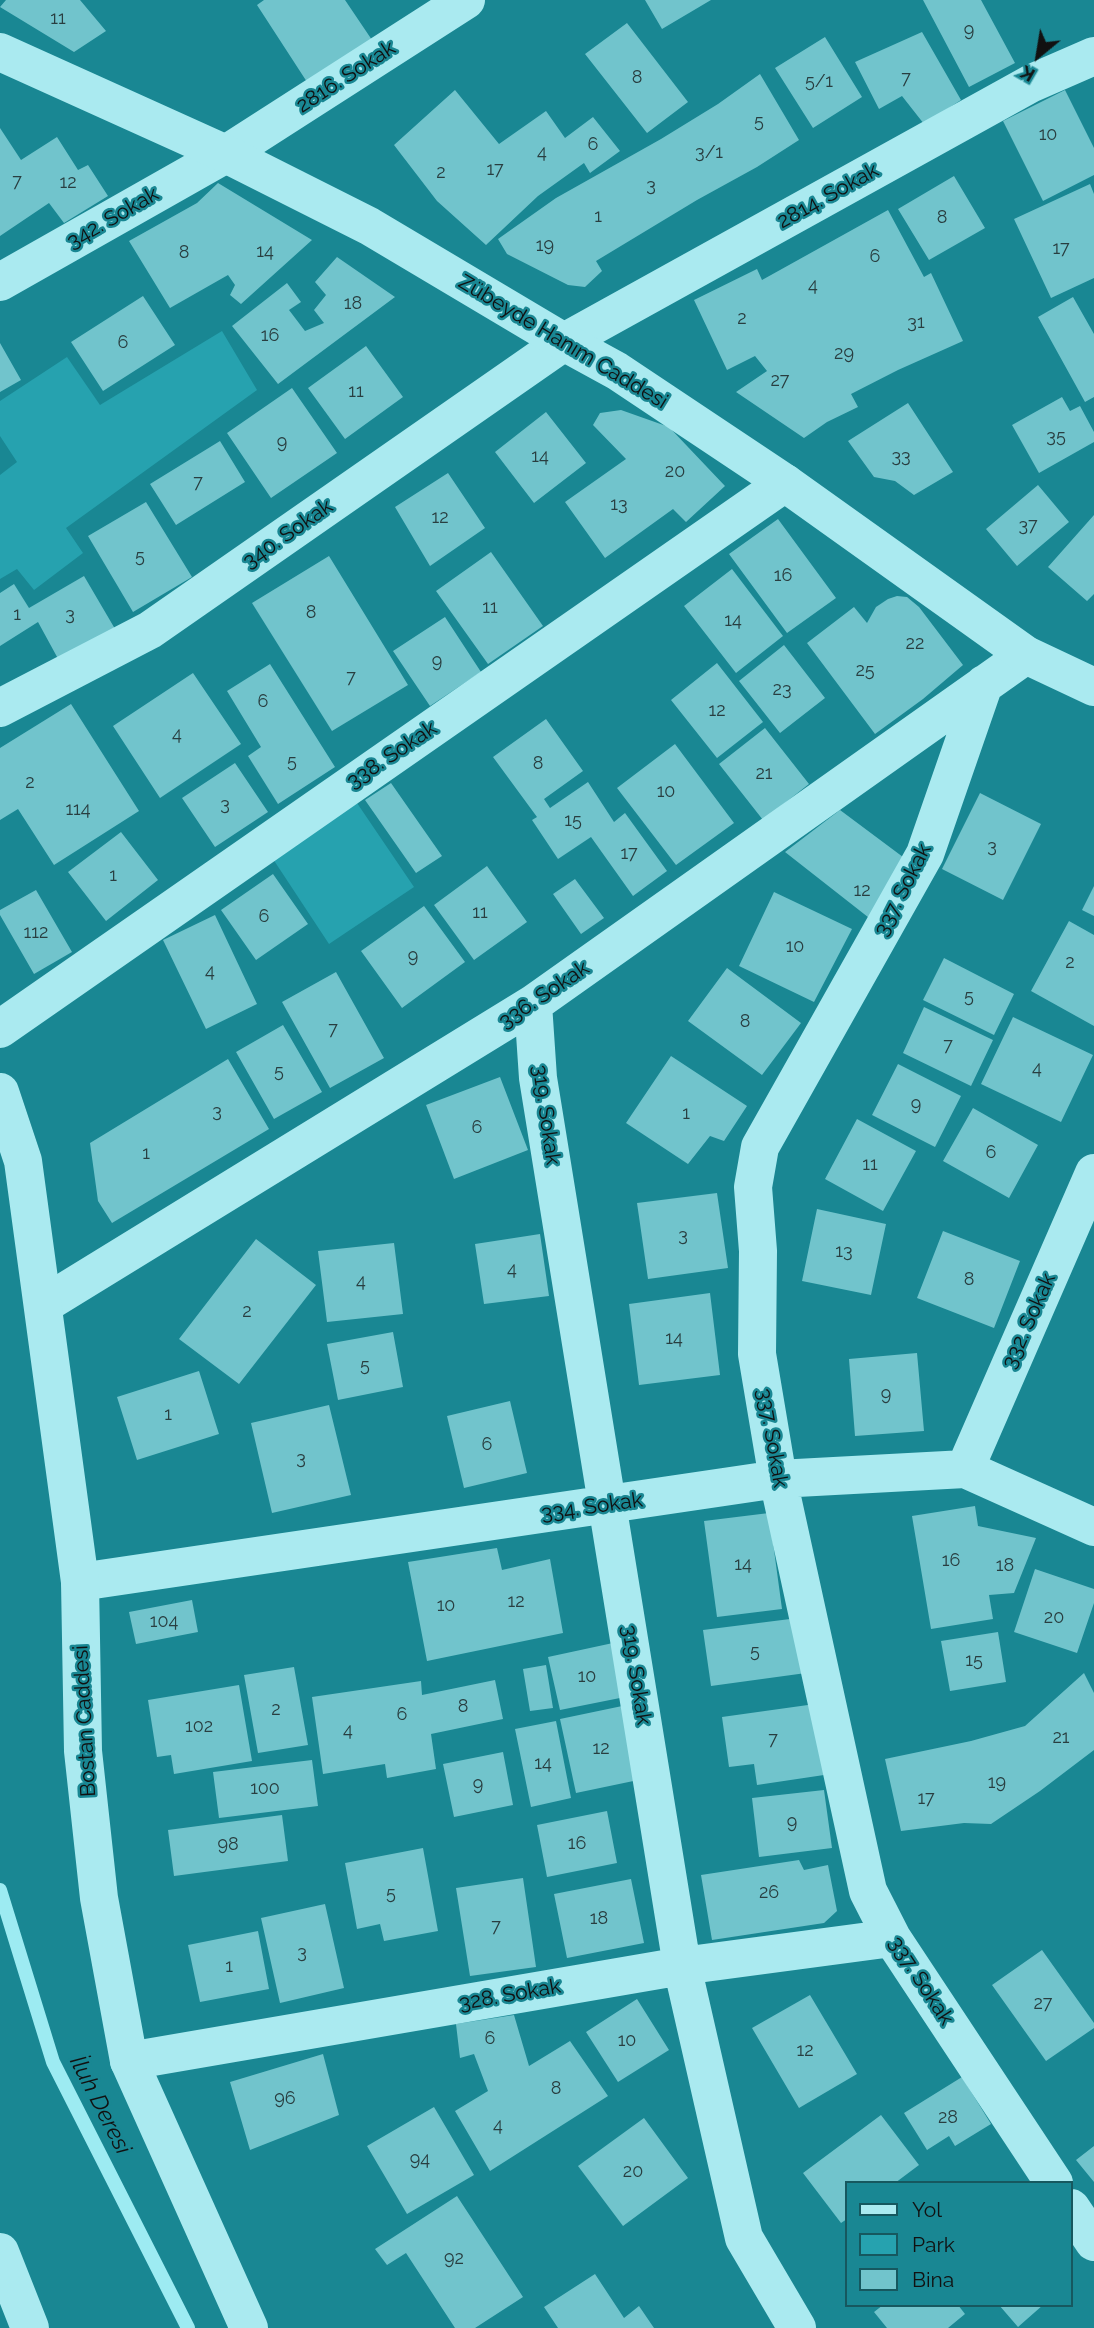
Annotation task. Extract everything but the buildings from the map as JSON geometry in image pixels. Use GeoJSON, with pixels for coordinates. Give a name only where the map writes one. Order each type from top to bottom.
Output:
{"type":"FeatureCollection","features":[{"type":"Feature","properties":{"kind":"street","name":"2816. Sokak"},"geometry":{"type":"LineString","coordinates":[[226,154],[466,0]]}},
{"type":"Feature","properties":{"kind":"street","name":"Zübeyde Hanım Caddesi"},"geometry":{"type":"LineString","coordinates":[[0,52],[226,154],[369,226],[617,371],[785,483],[1026,655],[1094,687]]}},
{"type":"Feature","properties":{"kind":"street","name":"2814. Sokak"},"geometry":{"type":"LineString","coordinates":[[565,342],[1032,83],[1094,56]]}},
{"type":"Feature","properties":{"kind":"street","name":"342. Sokak"},"geometry":{"type":"LineString","coordinates":[[0,282],[226,154]]}},
{"type":"Feature","properties":{"kind":"street","name":"340. Sokak"},"geometry":{"type":"LineString","coordinates":[[0,708],[150,630],[565,342]]}},
{"type":"Feature","properties":{"kind":"street","name":"338. Sokak"},"geometry":{"type":"LineString","coordinates":[[0,1029],[785,483]]}},
{"type":"Feature","properties":{"kind":"street","name":"336. Sokak"},"geometry":{"type":"LineString","coordinates":[[43,1305],[533,1004],[1026,655]]}},
{"type":"Feature","properties":{"kind":"street","name":"337. Sokak"},"geometry":{"type":"LineString","coordinates":[[984,684],[925,854],[760,1147],[753,1187],[758,1251],[757,1354],[778,1479],[868,1891],[892,1938],[1054,2181]]}},
{"type":"Feature","properties":{"kind":"street","name":"319. Sokak"},"geometry":{"type":"LineString","coordinates":[[533,1004],[538,1077],[682,1966],[744,2238],[797,2328]]}},
{"type":"Feature","properties":{"kind":"street","name":"Bostan Caddesi"},"geometry":{"type":"LineString","coordinates":[[0,1092],[23,1161],[80,1582],[83,1751],[99,1898],[129,2061],[249,2328]]}},
{"type":"Feature","properties":{"kind":"street","name":"332. Sokak"},"geometry":{"type":"LineString","coordinates":[[965,1469],[1094,1173]]}},
{"type":"Feature","properties":{"kind":"street","name":"334. Sokak"},"geometry":{"type":"LineString","coordinates":[[80,1582],[778,1479],[965,1469],[1094,1527]]}},
{"type":"Feature","properties":{"kind":"street","name":"328. Sokak"},"geometry":{"type":"LineString","coordinates":[[129,2061],[682,1966],[892,1938]]}},
{"type":"Feature","properties":{"kind":"street"},"geometry":{"type":"LineString","coordinates":[[1073,2211],[1094,2242]]}},
{"type":"Feature","properties":{"kind":"street"},"geometry":{"type":"LineString","coordinates":[[0,2252],[30,2328]]}},
{"type":"Feature","properties":{"kind":"green space"},"geometry":{"type":"Polygon","coordinates":[[[222,331],[257,390],[66,528],[83,553],[34,590],[17,569],[0,579],[0,475],[17,462],[0,436],[0,401],[67,357],[100,405],[222,331]]]}},
{"type":"Feature","properties":{"kind":"green space"},"geometry":{"type":"Polygon","coordinates":[[[357,803],[414,887],[329,944],[273,859],[357,803]]]}},
{"type":"Feature","properties":{"kind":"waterway","name":"İluh Deresi"},"geometry":{"type":"LineString","coordinates":[[0,1890],[53,2062],[188,2328]]}}]}
